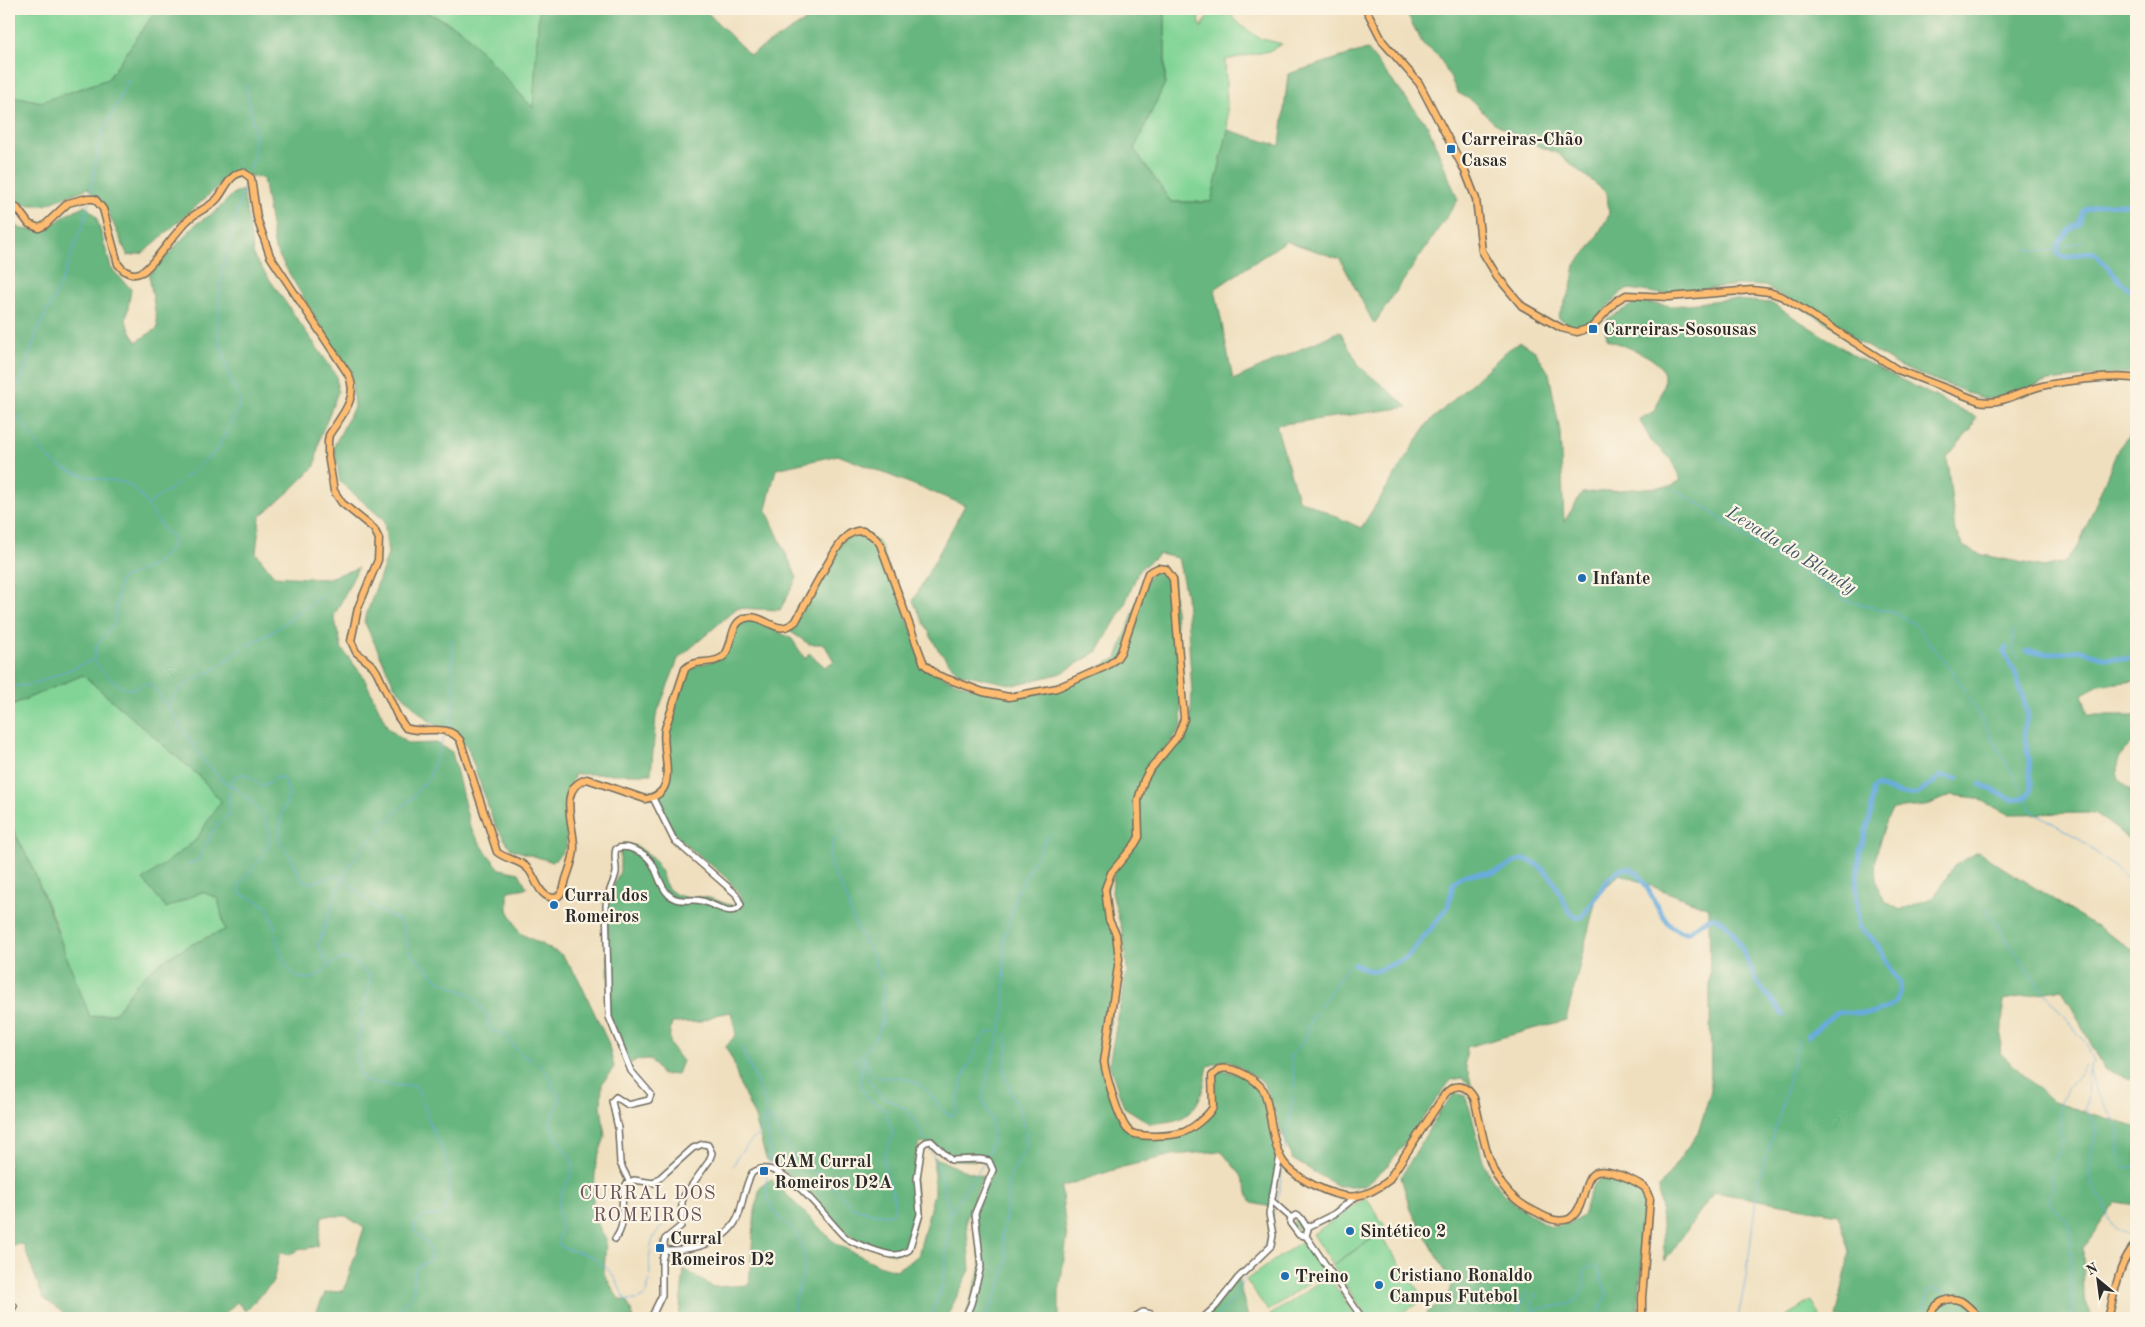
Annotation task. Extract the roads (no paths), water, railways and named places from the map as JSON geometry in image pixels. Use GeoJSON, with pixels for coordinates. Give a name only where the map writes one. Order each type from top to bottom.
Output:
{"type":"FeatureCollection","features":[{"type":"Feature","properties":{"kind":"main road"},"geometry":{"type":"LineString","coordinates":[[1368,9],[1383,42],[1419,84],[1465,171],[1476,199],[1480,244],[1486,260],[1512,296],[1522,306],[1561,328],[1576,332],[1591,328],[1616,301],[1626,295],[1668,297],[1758,290],[1782,297],[1898,370],[1980,401],[2004,400],[2048,385],[2122,377],[2136,379]]}},
{"type":"Feature","properties":{"kind":"main road"},"geometry":{"type":"LineString","coordinates":[[9,203],[17,208],[30,224],[39,228],[46,225],[68,203],[83,198],[95,199],[103,209],[118,264],[130,274],[137,274],[147,268],[188,220],[217,199],[234,175],[243,172],[248,174],[252,182],[256,218],[270,256],[350,379],[352,391],[350,402],[329,435],[327,450],[332,485],[342,502],[374,529],[379,545],[378,560],[358,608],[351,642],[356,652],[378,672],[402,724],[406,728],[416,730],[447,730],[456,736],[462,745],[490,837],[497,852],[528,868],[542,892],[548,898],[554,898],[562,894],[574,850],[569,802],[572,788],[587,779],[645,799],[653,798],[666,784],[668,777],[664,737],[685,669],[696,663],[710,662],[722,657],[727,652],[736,624],[744,618],[757,618],[780,628],[790,626],[796,621],[839,545],[847,535],[863,530],[871,533],[880,544],[924,664],[930,671],[943,679],[1000,697],[1017,696],[1057,688],[1113,663],[1121,652],[1148,574],[1158,568],[1166,569],[1173,579],[1184,719],[1177,737],[1149,771],[1144,780],[1138,800],[1139,837],[1111,873],[1105,890],[1109,920],[1116,934],[1119,959],[1115,996],[1105,1049],[1105,1072],[1126,1128],[1133,1135],[1140,1136],[1182,1133],[1194,1125],[1213,1107],[1212,1076],[1220,1069],[1230,1069],[1252,1079],[1260,1084],[1264,1090],[1280,1156],[1290,1171],[1302,1179],[1342,1195],[1357,1196],[1375,1190],[1388,1181],[1448,1090],[1458,1086],[1467,1088],[1474,1098],[1488,1158],[1495,1174],[1508,1194],[1530,1210],[1557,1221],[1573,1216],[1581,1207],[1588,1178],[1602,1170],[1616,1174],[1645,1188],[1650,1199],[1642,1318]]}},
{"type":"Feature","properties":{"kind":"main road"},"geometry":{"type":"LineString","coordinates":[[2108,1318],[2124,1264],[2130,1251],[2136,1244]]}},
{"type":"Feature","properties":{"kind":"main road"},"geometry":{"type":"LineString","coordinates":[[1929,1318],[1932,1310],[1940,1303],[1953,1299],[1962,1302],[1980,1318]]}},
{"type":"Feature","properties":{"kind":"street"},"geometry":{"type":"LineString","coordinates":[[629,1181],[620,1163],[618,1128],[612,1101],[616,1097],[628,1105],[649,1100],[651,1094],[630,1068],[609,1017],[606,905],[607,896],[616,874],[614,853],[623,847],[642,852],[657,870],[665,891],[677,900],[703,901],[732,911],[741,905],[736,894],[674,840],[653,798]]}},
{"type":"Feature","properties":{"kind":"street"},"geometry":{"type":"LineString","coordinates":[[665,1250],[702,1245],[722,1236],[732,1227],[738,1216],[752,1173],[767,1168],[804,1192],[834,1226],[851,1241],[890,1256],[896,1256],[909,1250],[918,1225],[920,1201],[917,1178],[925,1143],[936,1144],[951,1160],[980,1159],[989,1161],[993,1170],[975,1213],[981,1266],[971,1304],[965,1318]]}},
{"type":"Feature","properties":{"kind":"street"},"geometry":{"type":"LineString","coordinates":[[629,1181],[654,1182],[694,1148],[703,1144],[708,1145],[712,1153],[684,1196],[681,1206],[682,1220],[679,1229],[665,1239],[663,1246],[665,1250],[662,1260],[662,1295],[652,1318]]}},
{"type":"Feature","properties":{"kind":"street"},"geometry":{"type":"LineString","coordinates":[[1203,1318],[1216,1306],[1238,1278],[1271,1246],[1273,1235],[1269,1214],[1280,1156]]}},
{"type":"Feature","properties":{"kind":"street"},"geometry":{"type":"LineString","coordinates":[[614,1239],[622,1229],[624,1189],[629,1181]]}},
{"type":"Feature","properties":{"kind":"street"},"geometry":{"type":"LineString","coordinates":[[1308,1227],[1334,1214],[1357,1196]]}},
{"type":"Feature","properties":{"kind":"street"},"geometry":{"type":"LineString","coordinates":[[1271,1200],[1291,1218],[1291,1225],[1299,1236],[1306,1236]]}},
{"type":"Feature","properties":{"kind":"street"},"geometry":{"type":"LineString","coordinates":[[1291,1218],[1298,1216],[1308,1227],[1306,1236]]}},
{"type":"Feature","properties":{"kind":"street"},"geometry":{"type":"LineString","coordinates":[[1306,1236],[1362,1318]]}},
{"type":"Feature","properties":{"kind":"street"},"geometry":{"type":"LineString","coordinates":[[9,1314],[14,1306]]}},
{"type":"Feature","properties":{"kind":"street"},"geometry":{"type":"LineString","coordinates":[[1133,1318],[1143,1312],[1151,1314],[1154,1318]]}},
{"type":"Feature","properties":{"kind":"waterway"},"geometry":{"type":"LineString","coordinates":[[90,196],[99,141],[129,79]]}},
{"type":"Feature","properties":{"kind":"waterway"},"geometry":{"type":"LineString","coordinates":[[246,84],[254,130],[255,154],[250,170]]}},
{"type":"Feature","properties":{"kind":"waterway"},"geometry":{"type":"LineString","coordinates":[[149,504],[186,477],[217,450],[238,409],[240,400],[230,379],[218,335],[221,274],[246,179]]}},
{"type":"Feature","properties":{"kind":"waterway"},"geometry":{"type":"LineString","coordinates":[[11,407],[36,334],[61,283],[84,222],[89,201]]}},
{"type":"Feature","properties":{"kind":"waterway"},"geometry":{"type":"LineString","coordinates":[[2128,205],[2105,204],[2083,211],[2079,223],[2060,241],[2057,250],[2058,254],[2065,258],[2087,252],[2094,253],[2136,297]]}},
{"type":"Feature","properties":{"kind":"waterway"},"geometry":{"type":"LineString","coordinates":[[2059,249],[2083,241]]}},
{"type":"Feature","properties":{"kind":"waterway"},"geometry":{"type":"LineString","coordinates":[[2025,248],[2037,252],[2053,250]]}},
{"type":"Feature","properties":{"kind":"waterway"},"geometry":{"type":"LineString","coordinates":[[9,407],[46,456],[52,461],[78,474],[129,485],[142,497],[161,526],[173,537],[167,553],[160,559],[145,569],[120,580],[114,623],[96,646],[94,660],[110,678],[121,686],[132,689],[149,683],[211,769],[224,782],[243,794],[258,810],[267,823],[270,836],[269,843],[263,855],[240,884],[240,893],[267,908],[271,916],[281,955],[291,972],[299,977],[308,979],[316,976],[339,960],[347,959],[357,963],[370,975],[357,1057],[363,1080],[388,1085],[414,1085],[421,1094],[429,1122],[444,1155],[449,1182],[448,1201],[441,1215],[423,1216],[414,1225],[415,1232],[428,1244],[431,1258],[428,1262],[415,1269],[413,1294],[393,1318]]}},
{"type":"Feature","properties":{"kind":"waterway","name":"Levada do Blandy"},"geometry":{"type":"LineString","coordinates":[[1675,490],[1706,508],[1754,544],[1805,573],[1845,600],[1898,614],[1914,624],[1954,673],[2021,788]]}},
{"type":"Feature","properties":{"kind":"waterway"},"geometry":{"type":"LineString","coordinates":[[168,706],[180,688],[217,668],[239,650],[271,633],[323,594]]}},
{"type":"Feature","properties":{"kind":"waterway"},"geometry":{"type":"LineString","coordinates":[[2014,630],[2013,650],[2018,659]]}},
{"type":"Feature","properties":{"kind":"waterway"},"geometry":{"type":"LineString","coordinates":[[448,728],[455,698],[451,639]]}},
{"type":"Feature","properties":{"kind":"waterway"},"geometry":{"type":"LineString","coordinates":[[1980,784],[2013,800],[2028,796],[2031,789],[2024,730],[2028,714],[2015,672],[2004,652],[2006,648]]}},
{"type":"Feature","properties":{"kind":"waterway"},"geometry":{"type":"LineString","coordinates":[[2026,651],[2051,654],[2082,650],[2104,658],[2128,659],[2136,657]]}},
{"type":"Feature","properties":{"kind":"waterway"},"geometry":{"type":"LineString","coordinates":[[9,687],[34,684],[93,660]]}},
{"type":"Feature","properties":{"kind":"waterway"},"geometry":{"type":"LineString","coordinates":[[328,965],[318,946],[337,891],[351,863],[429,777],[445,734]]}},
{"type":"Feature","properties":{"kind":"waterway"},"geometry":{"type":"LineString","coordinates":[[231,785],[233,778],[242,774],[248,775],[259,785],[264,785],[278,777],[284,779],[289,794],[282,815],[279,841],[292,859],[302,880],[310,883],[334,876],[344,879],[359,891],[371,906],[398,920],[403,926],[409,952],[436,979],[471,995],[489,1017],[488,1028],[504,1034],[519,1052],[546,1072],[559,1096],[558,1105],[549,1124],[562,1147],[571,1158],[573,1165],[571,1177],[562,1191],[558,1206],[561,1229],[558,1244],[566,1249],[591,1256],[607,1268],[626,1300],[637,1300],[645,1296],[650,1280]]}},
{"type":"Feature","properties":{"kind":"waterway"},"geometry":{"type":"LineString","coordinates":[[1808,1036],[1830,1017],[1838,1013],[1865,1014],[1877,1012],[1888,1007],[1899,995],[1900,987],[1898,980],[1880,949],[1859,927],[1856,890],[1860,851],[1871,814],[1873,789],[1877,786],[1902,794],[1918,794],[1941,776],[1958,778]]}},
{"type":"Feature","properties":{"kind":"waterway"},"geometry":{"type":"LineString","coordinates":[[189,865],[198,860],[217,824],[230,814],[228,791]]}},
{"type":"Feature","properties":{"kind":"waterway","name":"Levada do Blandy"},"geometry":{"type":"LineString","coordinates":[[2022,791],[2025,796]]}},
{"type":"Feature","properties":{"kind":"waterway","name":"Levada do Blandy"},"geometry":{"type":"LineString","coordinates":[[2026,799],[2031,810],[2078,838],[2136,885]]}},
{"type":"Feature","properties":{"kind":"waterway"},"geometry":{"type":"LineString","coordinates":[[844,830],[833,843],[829,857],[832,871],[846,895],[853,921],[871,952],[883,982],[882,1021],[877,1036],[863,1055],[865,1071],[875,1091],[908,1111],[919,1127],[925,1141]]}},
{"type":"Feature","properties":{"kind":"waterway"},"geometry":{"type":"LineString","coordinates":[[986,1159],[991,1142],[992,1129],[989,1115],[982,1100],[1005,1010],[1004,939],[1018,889],[1049,834]]}},
{"type":"Feature","properties":{"kind":"waterway"},"geometry":{"type":"LineString","coordinates":[[1354,964],[1367,970],[1376,971],[1407,958],[1448,907],[1453,884],[1462,876],[1499,871],[1519,860],[1530,861],[1551,877],[1569,911],[1579,918],[1585,913],[1611,876],[1619,870],[1628,868],[1637,873],[1642,879],[1664,918],[1679,931],[1688,932],[1705,920],[1712,918],[1723,922],[1730,928],[1759,985],[1783,1015]]}},
{"type":"Feature","properties":{"kind":"waterway"},"geometry":{"type":"LineString","coordinates":[[1985,907],[2028,972],[2086,1043],[2094,1062],[2089,1072],[2085,1108],[2097,1126],[2089,1174],[2095,1191],[2104,1202],[2109,1219],[2115,1228],[2136,1241]]}},
{"type":"Feature","properties":{"kind":"waterway"},"geometry":{"type":"LineString","coordinates":[[1294,1089],[1296,1082],[1290,1057],[1305,1039],[1311,1019],[1349,965]]}},
{"type":"Feature","properties":{"kind":"waterway"},"geometry":{"type":"LineString","coordinates":[[866,1057],[874,1074],[884,1078],[904,1078],[915,1083],[929,1093],[944,1111],[953,1116],[956,1113],[962,1080],[982,1038],[988,1033],[996,1031]]}},
{"type":"Feature","properties":{"kind":"waterway"},"geometry":{"type":"LineString","coordinates":[[986,1318],[1003,1281],[1007,1258],[1002,1233],[1007,1209],[1008,1181],[1026,1147],[1022,1118],[1004,1070],[1008,1049],[1005,1033]]}},
{"type":"Feature","properties":{"kind":"waterway"},"geometry":{"type":"LineString","coordinates":[[1738,1318],[1747,1272],[1758,1181],[1781,1110],[1799,1039]]}},
{"type":"Feature","properties":{"kind":"waterway"},"geometry":{"type":"LineString","coordinates":[[741,1047],[765,1101],[770,1150],[768,1168]]}},
{"type":"Feature","properties":{"kind":"waterway"},"geometry":{"type":"LineString","coordinates":[[768,1117],[773,1121],[791,1153],[832,1186],[852,1207],[875,1214],[891,1215],[894,1197],[884,1165],[884,1156],[893,1132],[886,1110],[869,1100],[862,1088],[860,1080],[861,1069],[856,1060],[859,1055]]}},
{"type":"Feature","properties":{"kind":"waterway"},"geometry":{"type":"LineString","coordinates":[[2070,1318],[2072,1306],[2070,1232],[2066,1220],[2051,1204],[2049,1199],[2053,1186],[2049,1177],[2063,1142],[2058,1110],[2060,1102],[2086,1066]]}},
{"type":"Feature","properties":{"kind":"waterway"},"geometry":{"type":"LineString","coordinates":[[2090,1070],[2095,1090],[2116,1122],[2120,1163],[2128,1168],[2136,1165]]}},
{"type":"Feature","properties":{"kind":"waterway"},"geometry":{"type":"LineString","coordinates":[[1285,1151],[1293,1095]]}},
{"type":"Feature","properties":{"kind":"waterway"},"geometry":{"type":"LineString","coordinates":[[733,1166],[739,1154],[761,1131],[765,1117]]}},
{"type":"Feature","properties":{"kind":"waterway"},"geometry":{"type":"LineString","coordinates":[[927,1144],[937,1164],[950,1213]]}},
{"type":"Feature","properties":{"kind":"waterway"},"geometry":{"type":"LineString","coordinates":[[930,1318],[943,1283],[950,1213],[984,1163]]}},
{"type":"Feature","properties":{"kind":"waterway"},"geometry":{"type":"LineString","coordinates":[[1277,1202],[1283,1166]]}},
{"type":"Feature","properties":{"kind":"waterway"},"geometry":{"type":"LineString","coordinates":[[767,1172],[766,1190],[771,1206],[799,1238],[803,1252],[804,1269],[795,1299],[794,1318]]}},
{"type":"Feature","properties":{"kind":"waterway"},"geometry":{"type":"LineString","coordinates":[[1272,1220],[1274,1211]]}},
{"type":"Feature","properties":{"kind":"waterway"},"geometry":{"type":"LineString","coordinates":[[650,1275],[650,1248],[654,1236],[663,1226]]}},
{"type":"Feature","properties":{"kind":"waterway"},"geometry":{"type":"LineString","coordinates":[[1262,1251],[1270,1232]]}},
{"type":"Feature","properties":{"kind":"waterway"},"geometry":{"type":"LineString","coordinates":[[1536,1294],[1531,1305],[1533,1310],[1570,1304],[1575,1301],[1584,1288],[1585,1270],[1592,1265]]}},
{"type":"Feature","properties":{"kind":"waterway"},"geometry":{"type":"LineString","coordinates":[[1596,1318],[1607,1295],[1597,1266]]}},
{"type":"Feature","properties":{"kind":"waterway"},"geometry":{"type":"LineString","coordinates":[[1216,1318],[1237,1295],[1245,1274]]}},
{"type":"Feature","properties":{"kind":"waterway"},"geometry":{"type":"LineString","coordinates":[[1922,1318],[1928,1292],[1934,1288],[1947,1294],[1964,1298],[1993,1318]]}},
{"type":"Feature","properties":{"kind":"waterway"},"geometry":{"type":"LineString","coordinates":[[1519,1318],[1519,1308],[1527,1292]]}},
{"type":"Feature","properties":{"kind":"place","name":"Carreiras-Chão Casas"},"geometry":{"type":"Point","coordinates":[1451,149]}},
{"type":"Feature","properties":{"kind":"place","name":"Carreiras-Sosousas"},"geometry":{"type":"Point","coordinates":[1593,329]}},
{"type":"Feature","properties":{"kind":"place","name":"Infante"},"geometry":{"type":"Point","coordinates":[1582,578]}},
{"type":"Feature","properties":{"kind":"place","name":"Curral dos Romeiros"},"geometry":{"type":"Point","coordinates":[554,905]}},
{"type":"Feature","properties":{"kind":"place","name":"CAM Curral Romeiros D2A"},"geometry":{"type":"Point","coordinates":[764,1171]}},
{"type":"Feature","properties":{"kind":"place","name":"Sintético 2"},"geometry":{"type":"Point","coordinates":[1350,1231]}},
{"type":"Feature","properties":{"kind":"place","name":"Curral Romeiros D2"},"geometry":{"type":"Point","coordinates":[660,1248]}},
{"type":"Feature","properties":{"kind":"place","name":"Treino"},"geometry":{"type":"Point","coordinates":[1285,1276]}},
{"type":"Feature","properties":{"kind":"place","name":"Cristiano Ronaldo Campus Futebol"},"geometry":{"type":"Point","coordinates":[1379,1285]}},
{"type":"Feature","properties":{"kind":"district","name":"CURRAL DOS ROMEIROS"},"geometry":{"type":"Point","coordinates":[648,1203]}}]}
